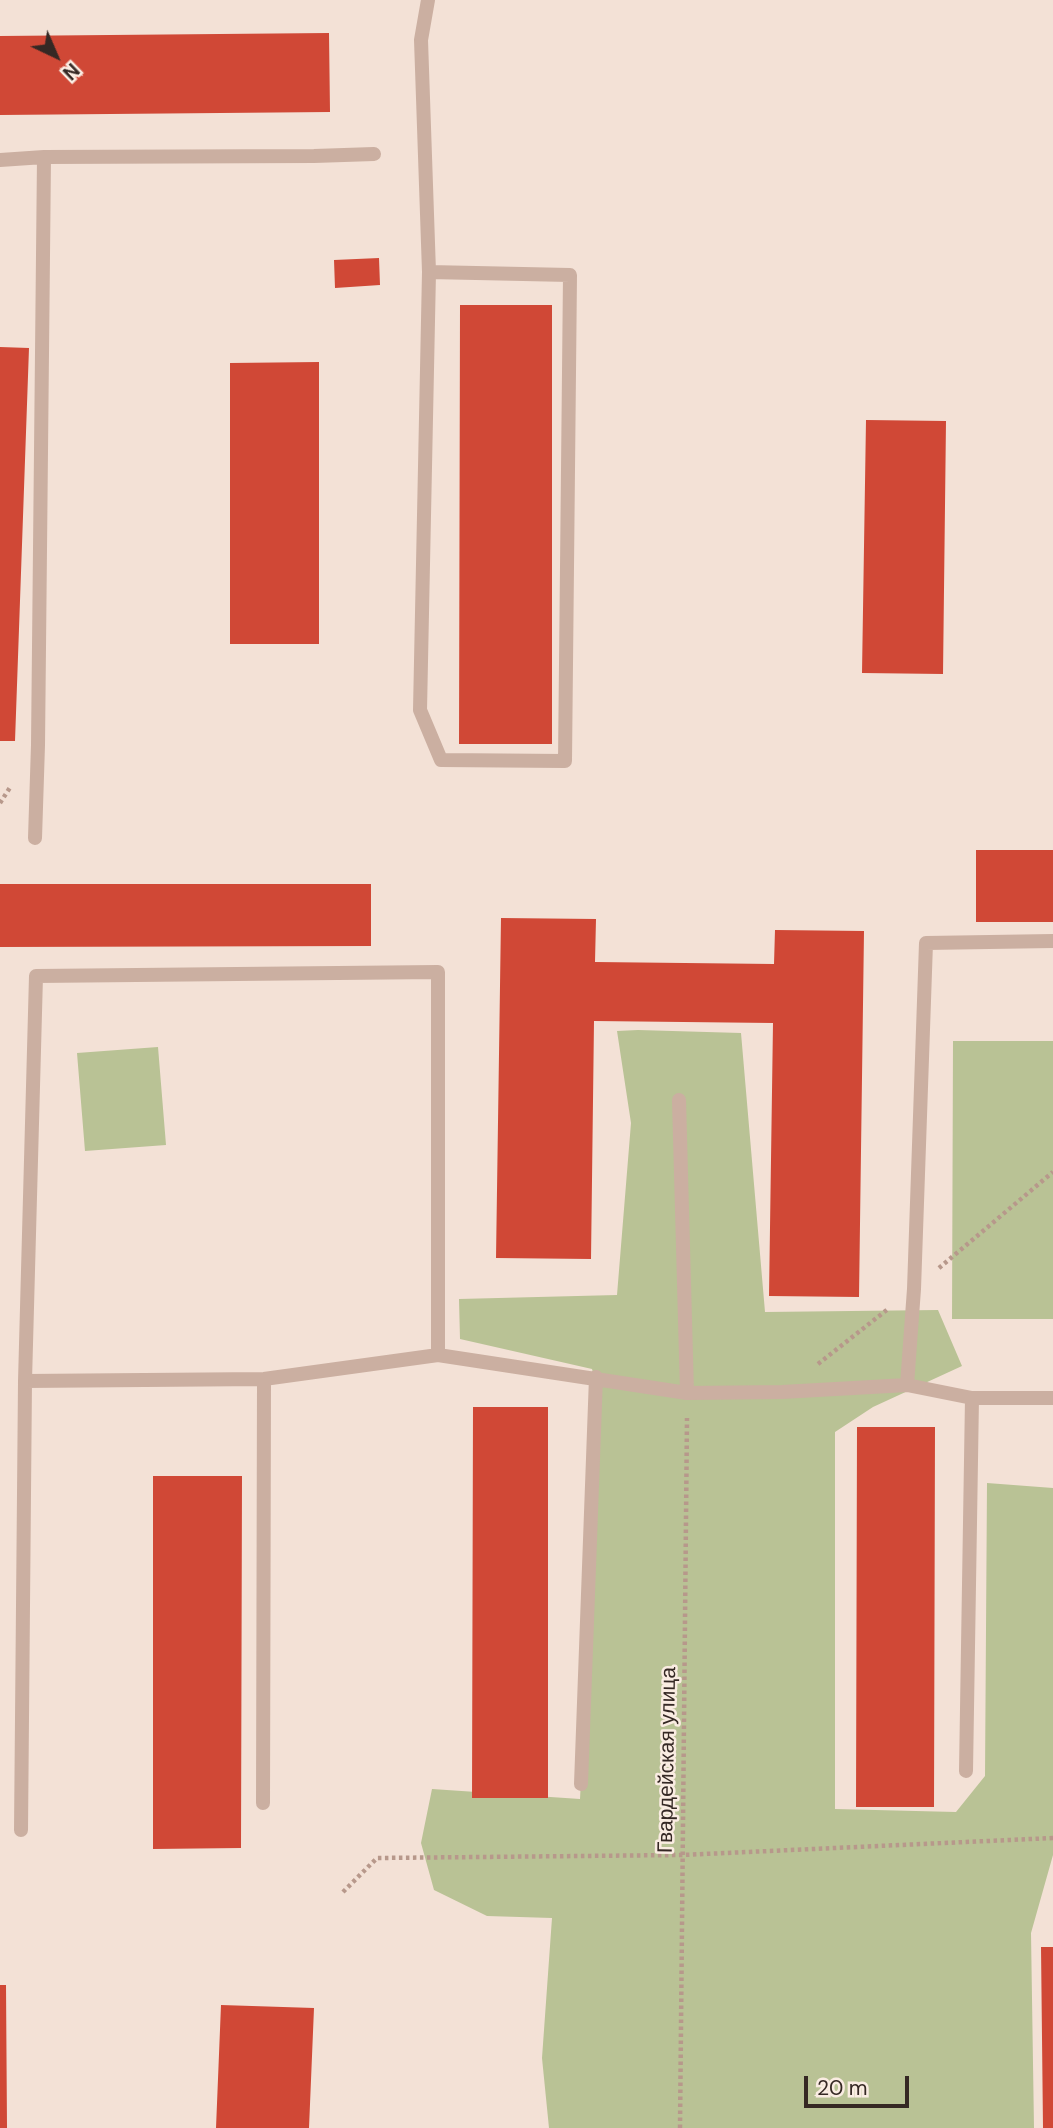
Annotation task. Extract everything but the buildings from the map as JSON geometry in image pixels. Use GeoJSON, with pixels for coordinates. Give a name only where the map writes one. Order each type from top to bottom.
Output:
{"type":"FeatureCollection","features":[{"type":"Feature","properties":{"kind":"lane"},"geometry":{"type":"LineString","coordinates":[[428,0],[421,40],[429,272],[420,710],[441,760],[565,761],[570,275],[429,272]]}},
{"type":"Feature","properties":{"kind":"lane"},"geometry":{"type":"LineString","coordinates":[[0,160],[44,157],[374,154]]}},
{"type":"Feature","properties":{"kind":"lane"},"geometry":{"type":"LineString","coordinates":[[35,838],[44,157]]}},
{"type":"Feature","properties":{"kind":"lane"},"geometry":{"type":"LineString","coordinates":[[906,1385],[914,1289],[926,943],[1053,941]]}},
{"type":"Feature","properties":{"kind":"lane"},"geometry":{"type":"LineString","coordinates":[[21,1830],[25,1381],[36,976],[438,972],[438,1355]]}},
{"type":"Feature","properties":{"kind":"lane"},"geometry":{"type":"LineString","coordinates":[[679,1100],[687,1392]]}},
{"type":"Feature","properties":{"kind":"lane"},"geometry":{"type":"LineString","coordinates":[[25,1381],[264,1379],[438,1355],[687,1392],[782,1392],[906,1385],[972,1398],[1053,1398]]}},
{"type":"Feature","properties":{"kind":"lane"},"geometry":{"type":"LineString","coordinates":[[581,1784],[596,1377]]}},
{"type":"Feature","properties":{"kind":"lane"},"geometry":{"type":"LineString","coordinates":[[263,1803],[264,1379]]}},
{"type":"Feature","properties":{"kind":"lane"},"geometry":{"type":"LineString","coordinates":[[967,1772],[972,1398]]}},
{"type":"Feature","properties":{"kind":"path","name":"Гвардейская улица"},"geometry":{"type":"LineString","coordinates":[[680,2128],[687,1392]]}},
{"type":"Feature","properties":{"kind":"path"},"geometry":{"type":"LineString","coordinates":[[343,1892],[377,1858],[682,1854],[1053,1838]]}},
{"type":"Feature","properties":{"kind":"green space"},"geometry":{"type":"Polygon","coordinates":[[[617,1031],[741,1033],[765,1312],[938,1310],[962,1366],[873,1407],[835,1432],[835,1809],[956,1812],[985,1776],[987,1483],[1053,1488],[1053,1855],[1031,1933],[1034,2128],[549,2128],[542,2058],[552,1918],[487,1916],[434,1890],[421,1843],[432,1789],[580,1799],[601,1400],[592,1369],[460,1339],[459,1299],[617,1295],[631,1123],[617,1031]]]}},
{"type":"Feature","properties":{"kind":"green space"},"geometry":{"type":"Polygon","coordinates":[[[953,1041],[1053,1041],[1053,1319],[952,1319],[953,1041]]]}},
{"type":"Feature","properties":{"kind":"green space"},"geometry":{"type":"Polygon","coordinates":[[[158,1047],[166,1145],[85,1151],[77,1053],[158,1047]]]}}]}
